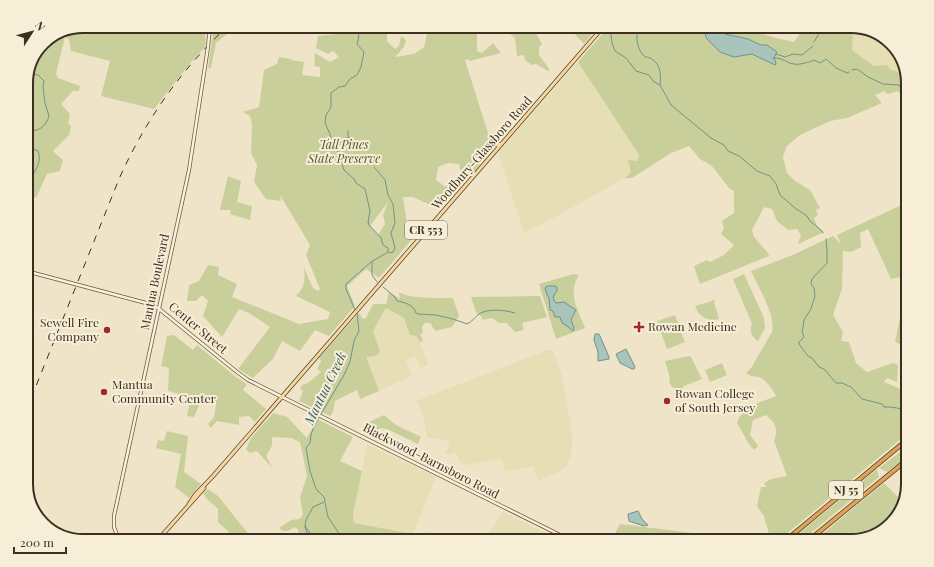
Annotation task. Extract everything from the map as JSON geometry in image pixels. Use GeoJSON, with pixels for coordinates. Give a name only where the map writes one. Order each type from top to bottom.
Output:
{"type":"FeatureCollection","features":[{"type":"Feature","properties":{"kind":"highway","name":"NJ 55"},"geometry":{"type":"LineString","coordinates":[[793,534],[901,445]]}},
{"type":"Feature","properties":{"kind":"highway","name":"NJ 55"},"geometry":{"type":"LineString","coordinates":[[817,534],[901,465]]}},
{"type":"Feature","properties":{"kind":"main road","name":"Mantua Boulevard"},"geometry":{"type":"LineString","coordinates":[[117,534],[114,526],[114,516],[189,170],[210,33]]}},
{"type":"Feature","properties":{"kind":"main road","name":"Woodbury-Glassboro Road"},"geometry":{"type":"LineString","coordinates":[[281,397],[598,33]]}},
{"type":"Feature","properties":{"kind":"main road"},"geometry":{"type":"LineString","coordinates":[[492,141],[496,145],[501,144]]}},
{"type":"Feature","properties":{"kind":"main road","name":"Center Street"},"geometry":{"type":"LineString","coordinates":[[33,273],[146,303],[158,308],[242,376],[281,397]]}},
{"type":"Feature","properties":{"kind":"main road","name":"Blackwood-Barnsboro Road"},"geometry":{"type":"LineString","coordinates":[[281,397],[558,534]]}},
{"type":"Feature","properties":{"kind":"main road","name":"CR 553"},"geometry":{"type":"LineString","coordinates":[[163,534],[281,397]]}},
{"type":"Feature","properties":{"kind":"shaded area"},"geometry":{"type":"Polygon","coordinates":[[[851,33],[857,33],[870,37],[881,43],[891,53],[900,73],[891,70],[887,65],[874,66],[852,50],[853,37],[851,33]]]}},
{"type":"Feature","properties":{"kind":"shaded area"},"geometry":{"type":"Polygon","coordinates":[[[578,62],[639,155],[631,172],[625,178],[524,233],[498,152],[578,62]]]}},
{"type":"Feature","properties":{"kind":"shaded area"},"geometry":{"type":"Polygon","coordinates":[[[387,308],[404,318],[410,335],[416,336],[420,342],[428,365],[420,368],[416,357],[406,360],[412,376],[379,391],[365,357],[375,356],[373,331],[387,308]]]}},
{"type":"Feature","properties":{"kind":"shaded area"},"geometry":{"type":"Polygon","coordinates":[[[547,350],[552,350],[554,352],[563,379],[571,428],[571,457],[566,467],[562,470],[538,481],[533,466],[505,472],[502,459],[466,465],[461,464],[455,452],[451,455],[445,453],[450,441],[427,437],[422,412],[416,401],[547,350]]]}},
{"type":"Feature","properties":{"kind":"shaded area"},"geometry":{"type":"Polygon","coordinates":[[[367,444],[436,477],[413,534],[354,523],[353,514],[367,444]]]}},
{"type":"Feature","properties":{"kind":"shaded area"},"geometry":{"type":"Polygon","coordinates":[[[503,512],[549,534],[488,534],[503,512]]]}},
{"type":"Feature","properties":{"kind":"green space"},"geometry":{"type":"Polygon","coordinates":[[[83,33],[206,33],[205,47],[154,109],[101,96],[110,61],[71,51],[69,39],[65,37],[56,74],[58,78],[80,86],[79,91],[73,91],[61,104],[70,114],[68,123],[71,126],[69,135],[53,151],[63,160],[60,171],[47,174],[36,198],[33,197],[33,80],[41,55],[44,52],[52,52],[52,44],[55,41],[64,37],[73,34],[83,33]]]}},
{"type":"Feature","properties":{"kind":"green space"},"geometry":{"type":"Polygon","coordinates":[[[213,33],[228,33],[216,43],[211,68],[208,68],[213,33]]]}},
{"type":"Feature","properties":{"kind":"green space","name":"Tall Pines State Preserve"},"geometry":{"type":"Polygon","coordinates":[[[387,33],[387,41],[395,49],[399,46],[401,36],[406,40],[404,47],[395,57],[414,54],[424,47],[427,33],[477,33],[477,51],[482,53],[493,43],[501,53],[470,61],[468,59],[465,60],[493,149],[472,174],[466,175],[461,172],[459,164],[448,163],[438,167],[436,180],[444,186],[461,187],[450,198],[438,200],[433,206],[413,197],[403,197],[408,230],[414,237],[379,278],[366,269],[347,286],[355,306],[329,336],[315,330],[300,351],[282,341],[273,359],[253,378],[238,369],[270,327],[249,313],[239,309],[222,337],[203,316],[208,301],[202,295],[196,301],[187,301],[189,285],[199,281],[208,265],[219,267],[218,275],[237,284],[232,297],[299,324],[328,319],[330,312],[296,296],[304,283],[304,268],[313,288],[318,291],[320,289],[306,255],[310,245],[280,195],[281,201],[266,199],[254,182],[257,165],[251,153],[252,124],[250,116],[243,112],[259,107],[264,70],[277,64],[279,57],[304,62],[302,75],[320,77],[320,67],[314,66],[315,53],[330,62],[339,57],[333,51],[328,54],[316,48],[318,36],[335,34],[387,33]],[[388,202],[370,226],[378,235],[385,224],[383,215],[388,202]]]}},
{"type":"Feature","properties":{"kind":"green space"},"geometry":{"type":"Polygon","coordinates":[[[509,33],[536,33],[542,44],[539,47],[539,55],[550,70],[548,71],[536,64],[532,65],[525,60],[524,55],[517,56],[515,38],[509,33]]]}},
{"type":"Feature","properties":{"kind":"green space"},"geometry":{"type":"Polygon","coordinates":[[[574,33],[593,33],[584,44],[574,33]]]}},
{"type":"Feature","properties":{"kind":"green space"},"geometry":{"type":"Polygon","coordinates":[[[603,33],[705,33],[707,39],[734,57],[752,54],[774,58],[777,52],[748,39],[725,33],[761,33],[794,42],[800,33],[852,33],[852,50],[874,66],[887,65],[891,70],[899,72],[901,94],[898,91],[887,94],[885,91],[875,95],[882,103],[847,118],[830,121],[800,135],[787,146],[783,157],[787,173],[795,181],[810,190],[820,208],[816,210],[818,215],[814,218],[817,226],[824,232],[798,244],[801,235],[797,229],[788,230],[777,221],[772,209],[764,207],[752,230],[754,237],[769,256],[700,284],[694,266],[707,260],[710,262],[724,255],[734,245],[721,234],[724,228],[722,221],[734,213],[734,191],[729,188],[712,166],[700,159],[689,146],[671,153],[632,178],[625,178],[631,172],[628,160],[637,161],[639,155],[578,62],[603,33]]]}},
{"type":"Feature","properties":{"kind":"green space"},"geometry":{"type":"Polygon","coordinates":[[[228,176],[241,181],[237,202],[252,206],[250,220],[230,214],[231,210],[220,210],[228,176]]]}},
{"type":"Feature","properties":{"kind":"green space"},"geometry":{"type":"Polygon","coordinates":[[[901,205],[901,277],[891,279],[868,229],[860,233],[861,247],[851,252],[843,251],[842,289],[833,315],[843,332],[841,341],[849,342],[856,363],[867,372],[893,363],[898,365],[897,382],[887,378],[884,382],[901,389],[901,439],[786,534],[769,534],[764,516],[757,506],[761,487],[766,487],[764,483],[771,479],[787,476],[774,441],[776,429],[772,421],[766,415],[753,420],[750,435],[758,446],[754,450],[737,423],[739,417],[748,409],[758,403],[776,396],[771,387],[764,380],[746,373],[751,368],[772,332],[773,325],[769,309],[751,271],[795,254],[833,236],[841,244],[837,235],[901,205]]]}},
{"type":"Feature","properties":{"kind":"green space"},"geometry":{"type":"Polygon","coordinates":[[[573,274],[579,275],[574,288],[574,295],[577,308],[585,328],[556,339],[539,284],[573,274]]]}},
{"type":"Feature","properties":{"kind":"green space"},"geometry":{"type":"Polygon","coordinates":[[[744,274],[764,318],[765,328],[758,341],[752,334],[752,324],[733,279],[744,274]]]}},
{"type":"Feature","properties":{"kind":"green space"},"geometry":{"type":"Polygon","coordinates":[[[389,292],[400,299],[399,292],[417,297],[453,298],[459,316],[452,327],[435,331],[430,323],[425,323],[422,326],[423,333],[420,334],[423,341],[420,342],[416,336],[410,335],[404,318],[386,308],[373,331],[380,352],[375,356],[366,357],[379,391],[360,399],[357,390],[335,401],[333,412],[330,416],[299,401],[303,391],[300,389],[302,385],[308,383],[321,372],[317,369],[321,361],[319,358],[359,313],[363,319],[366,318],[373,304],[386,304],[389,292]]]}},
{"type":"Feature","properties":{"kind":"green space"},"geometry":{"type":"Polygon","coordinates":[[[540,296],[547,317],[522,323],[524,330],[515,332],[507,323],[499,323],[492,318],[482,320],[482,317],[476,312],[471,297],[540,296]]]}},
{"type":"Feature","properties":{"kind":"green space"},"geometry":{"type":"Polygon","coordinates":[[[713,299],[715,300],[714,302],[719,319],[711,320],[701,316],[695,306],[712,301],[713,299]]]}},
{"type":"Feature","properties":{"kind":"green space"},"geometry":{"type":"Polygon","coordinates":[[[901,314],[901,343],[895,342],[901,314]]]}},
{"type":"Feature","properties":{"kind":"green space"},"geometry":{"type":"Polygon","coordinates":[[[675,315],[685,342],[667,349],[657,321],[675,315]]]}},
{"type":"Feature","properties":{"kind":"green space"},"geometry":{"type":"Polygon","coordinates":[[[174,335],[193,350],[197,345],[236,377],[247,384],[243,390],[266,409],[255,422],[249,416],[239,417],[239,425],[217,421],[211,428],[208,424],[214,417],[216,404],[212,401],[201,401],[194,417],[187,416],[191,397],[168,391],[169,368],[161,366],[167,336],[174,335]]]}},
{"type":"Feature","properties":{"kind":"green space"},"geometry":{"type":"Polygon","coordinates":[[[689,356],[691,357],[702,379],[684,386],[682,389],[674,388],[669,382],[670,378],[665,361],[689,356]]]}},
{"type":"Feature","properties":{"kind":"green space"},"geometry":{"type":"Polygon","coordinates":[[[722,363],[727,375],[710,382],[705,370],[722,363]]]}},
{"type":"Feature","properties":{"kind":"green space"},"geometry":{"type":"Polygon","coordinates":[[[273,413],[287,417],[307,438],[317,419],[353,437],[340,461],[362,471],[353,514],[354,523],[413,534],[299,534],[298,529],[294,527],[289,531],[279,529],[288,522],[299,519],[303,515],[300,497],[307,476],[300,442],[291,438],[272,437],[272,446],[266,456],[273,469],[257,451],[250,453],[246,449],[251,438],[273,413]]]}},
{"type":"Feature","properties":{"kind":"green space"},"geometry":{"type":"Polygon","coordinates":[[[384,415],[396,425],[421,437],[418,444],[387,429],[381,428],[368,435],[360,431],[365,424],[384,415]]]}},
{"type":"Feature","properties":{"kind":"green space"},"geometry":{"type":"Polygon","coordinates":[[[167,431],[188,436],[184,472],[201,484],[189,498],[175,487],[181,454],[156,448],[158,440],[164,441],[167,431]]]}},
{"type":"Feature","properties":{"kind":"green space"},"geometry":{"type":"Polygon","coordinates":[[[901,451],[901,461],[887,472],[879,468],[901,451]]]}},
{"type":"Feature","properties":{"kind":"green space"},"geometry":{"type":"Polygon","coordinates":[[[877,469],[879,477],[810,534],[798,534],[877,469]]]}},
{"type":"Feature","properties":{"kind":"green space"},"geometry":{"type":"Polygon","coordinates":[[[884,483],[899,498],[891,514],[881,524],[870,530],[857,534],[822,534],[884,483]]]}},
{"type":"Feature","properties":{"kind":"green space"},"geometry":{"type":"Polygon","coordinates":[[[208,489],[218,496],[248,534],[231,534],[218,522],[218,509],[206,498],[203,493],[208,489]]]}},
{"type":"Feature","properties":{"kind":"green space"},"geometry":{"type":"Polygon","coordinates":[[[620,524],[701,534],[615,534],[620,524]]]}},
{"type":"Feature","properties":{"kind":"water"},"geometry":{"type":"Polygon","coordinates":[[[705,33],[725,33],[748,39],[761,45],[767,45],[777,52],[774,58],[776,63],[775,65],[752,54],[734,57],[720,52],[707,39],[705,33]]]}},
{"type":"Feature","properties":{"kind":"water"},"geometry":{"type":"Polygon","coordinates":[[[547,286],[557,287],[557,291],[553,297],[556,303],[564,302],[576,310],[571,320],[574,328],[573,331],[562,323],[560,317],[555,317],[553,311],[550,310],[549,298],[545,288],[547,286]]]}},
{"type":"Feature","properties":{"kind":"water"},"geometry":{"type":"Polygon","coordinates":[[[595,334],[599,334],[609,359],[598,361],[598,352],[594,340],[595,334]]]}},
{"type":"Feature","properties":{"kind":"water"},"geometry":{"type":"Polygon","coordinates":[[[626,349],[635,367],[634,369],[620,363],[616,354],[626,349]]]}},
{"type":"Feature","properties":{"kind":"water"},"geometry":{"type":"Polygon","coordinates":[[[638,511],[642,519],[648,525],[644,526],[629,521],[628,514],[638,511]]]}},
{"type":"Feature","properties":{"kind":"waterway","name":"Mantua Creek"},"geometry":{"type":"LineString","coordinates":[[358,33],[359,36],[357,44],[364,52],[361,67],[357,75],[350,79],[345,86],[339,87],[331,93],[331,107],[326,115],[325,123],[344,170],[354,179],[356,183],[365,189],[370,211],[368,222],[369,225],[381,238],[383,245],[388,248],[388,252]]}},
{"type":"Feature","properties":{"kind":"waterway"},"geometry":{"type":"LineString","coordinates":[[611,33],[615,51],[626,58],[636,71],[649,75],[653,81],[660,85],[671,105],[711,138],[724,145],[728,151],[739,156],[757,171],[770,176],[776,184],[780,195],[807,216],[810,221],[823,233]]}},
{"type":"Feature","properties":{"kind":"waterway"},"geometry":{"type":"LineString","coordinates":[[638,33],[638,45],[641,52],[645,57],[655,61],[659,67],[660,85]]}},
{"type":"Feature","properties":{"kind":"waterway"},"geometry":{"type":"LineString","coordinates":[[814,42],[819,33]]}},
{"type":"Feature","properties":{"kind":"waterway"},"geometry":{"type":"LineString","coordinates":[[776,54],[785,57],[793,54],[802,55],[813,46]]}},
{"type":"Feature","properties":{"kind":"waterway"},"geometry":{"type":"LineString","coordinates":[[773,58],[795,64],[811,62],[814,60],[820,63],[826,59],[836,68],[847,73],[849,72]]}},
{"type":"Feature","properties":{"kind":"waterway"},"geometry":{"type":"LineString","coordinates":[[852,70],[857,69],[868,77],[883,84],[899,85],[901,88]]}},
{"type":"Feature","properties":{"kind":"waterway"},"geometry":{"type":"LineString","coordinates":[[33,131],[43,126],[49,116],[45,103],[43,87],[44,81],[38,75],[34,75]]}},
{"type":"Feature","properties":{"kind":"waterway"},"geometry":{"type":"LineString","coordinates":[[348,131],[350,139]]}},
{"type":"Feature","properties":{"kind":"waterway"},"geometry":{"type":"LineString","coordinates":[[336,148],[348,137]]}},
{"type":"Feature","properties":{"kind":"waterway"},"geometry":{"type":"LineString","coordinates":[[33,150],[37,150],[39,154],[39,162],[33,175]]}},
{"type":"Feature","properties":{"kind":"waterway"},"geometry":{"type":"LineString","coordinates":[[374,167],[385,180],[388,195],[393,204],[395,223],[391,233],[395,248],[393,252],[389,253]]}},
{"type":"Feature","properties":{"kind":"waterway"},"geometry":{"type":"LineString","coordinates":[[826,239],[827,263],[812,279],[811,284],[814,288],[815,296],[811,309],[804,320],[802,331],[804,337],[799,344],[808,356],[812,358],[819,367],[824,369],[836,383],[842,383],[851,387],[862,399],[882,404],[884,407],[901,409]]}},
{"type":"Feature","properties":{"kind":"waterway","name":"Mantua Creek"},"geometry":{"type":"LineString","coordinates":[[355,310],[346,289],[346,284],[371,262],[388,252]]}},
{"type":"Feature","properties":{"kind":"waterway"},"geometry":{"type":"LineString","coordinates":[[372,262],[372,275],[377,282]]}},
{"type":"Feature","properties":{"kind":"waterway"},"geometry":{"type":"LineString","coordinates":[[383,287],[395,297],[397,301],[411,306],[418,314],[436,315],[467,324],[479,314],[487,311],[501,310],[515,313]]}},
{"type":"Feature","properties":{"kind":"waterway","name":"Mantua Creek"},"geometry":{"type":"LineString","coordinates":[[325,501],[324,497],[316,489],[310,471],[306,448],[310,443],[314,426],[350,362],[354,341],[359,331],[357,313]]}},
{"type":"Feature","properties":{"kind":"waterway","name":"Mantua Creek"},"geometry":{"type":"LineString","coordinates":[[308,534],[305,527],[306,520],[313,507],[324,502]]}},
{"type":"Feature","properties":{"kind":"waterway"},"geometry":{"type":"LineString","coordinates":[[325,502],[328,517],[339,534]]}},
{"type":"Feature","properties":{"kind":"waterway","name":"Mantua Creek"},"geometry":{"type":"LineString","coordinates":[[305,526],[311,534]]}},
{"type":"Feature","properties":{"kind":"railway"},"geometry":{"type":"LineString","coordinates":[[33,394],[119,179],[129,158],[140,137],[166,97],[195,60],[221,33]]}},
{"type":"Feature","properties":{"kind":"place","name":"Rowan Medicine"},"geometry":{"type":"Point","coordinates":[639,327]}},
{"type":"Feature","properties":{"kind":"place","name":"Sewell Fire Company"},"geometry":{"type":"Point","coordinates":[107,330]}},
{"type":"Feature","properties":{"kind":"place","name":"Mantua Community Center"},"geometry":{"type":"Point","coordinates":[104,392]}},
{"type":"Feature","properties":{"kind":"place","name":"Rowan College of South Jersey"},"geometry":{"type":"Point","coordinates":[667,401]}}]}
